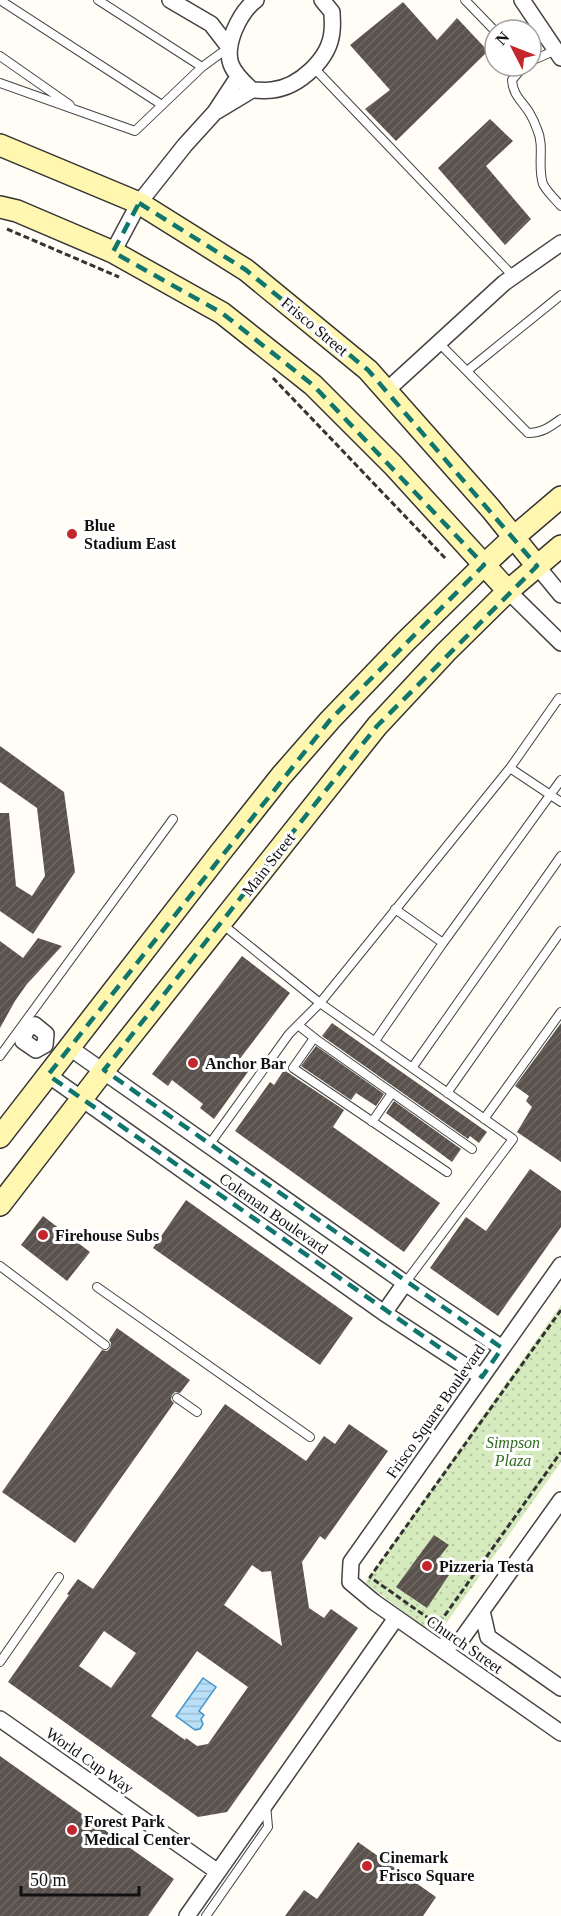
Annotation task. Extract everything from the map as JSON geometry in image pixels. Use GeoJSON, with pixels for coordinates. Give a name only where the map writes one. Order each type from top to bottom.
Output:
{"type":"FeatureCollection","features":[{"type":"Feature","properties":{"kind":"main road","name":"Frisco Street"},"geometry":{"type":"LineString","coordinates":[[0,145],[139,203],[246,270],[368,370],[537,566]]}},
{"type":"Feature","properties":{"kind":"main road"},"geometry":{"type":"LineString","coordinates":[[0,207],[17,211],[113,252],[222,314],[313,385],[393,465],[508,591]]}},
{"type":"Feature","properties":{"kind":"main road"},"geometry":{"type":"LineString","coordinates":[[0,1137],[281,776],[330,720],[484,565],[561,497]]}},
{"type":"Feature","properties":{"kind":"main road","name":"Main Street"},"geometry":{"type":"LineString","coordinates":[[0,1205],[377,726],[446,652],[508,591],[561,546]]}},
{"type":"Feature","properties":{"kind":"street"},"geometry":{"type":"LineString","coordinates":[[170,0],[211,24],[228,47]]}},
{"type":"Feature","properties":{"kind":"street"},"geometry":{"type":"LineString","coordinates":[[522,0],[559,54]]}},
{"type":"Feature","properties":{"kind":"street"},"geometry":{"type":"LineString","coordinates":[[250,2],[237,23],[228,47],[230,63],[238,77],[252,90]]}},
{"type":"Feature","properties":{"kind":"street"},"geometry":{"type":"LineString","coordinates":[[215,112],[252,90],[273,90],[293,82],[314,68],[330,40],[331,4]]}},
{"type":"Feature","properties":{"kind":"street"},"geometry":{"type":"LineString","coordinates":[[211,24],[237,23]]}},
{"type":"Feature","properties":{"kind":"street"},"geometry":{"type":"LineString","coordinates":[[113,252],[139,203],[185,145],[215,112],[238,77]]}},
{"type":"Feature","properties":{"kind":"street"},"geometry":{"type":"LineString","coordinates":[[386,391],[513,276],[561,243]]}},
{"type":"Feature","properties":{"kind":"street","name":"Frisco Street"},"geometry":{"type":"LineString","coordinates":[[537,566],[561,595]]}},
{"type":"Feature","properties":{"kind":"street"},"geometry":{"type":"LineString","coordinates":[[508,591],[561,643]]}},
{"type":"Feature","properties":{"kind":"street","name":"Coleman Boulevard"},"geometry":{"type":"LineString","coordinates":[[24,1028],[35,1025],[46,1034],[45,1045],[104,1070],[405,1283],[502,1348]]}},
{"type":"Feature","properties":{"kind":"street","name":"Coleman Boulevard"},"geometry":{"type":"LineString","coordinates":[[48,1075],[384,1313],[482,1377]]}},
{"type":"Feature","properties":{"kind":"street","name":"Frisco Square Boulevard"},"geometry":{"type":"LineString","coordinates":[[350,1582],[351,1562],[561,1265]]}},
{"type":"Feature","properties":{"kind":"street"},"geometry":{"type":"LineString","coordinates":[[384,1313],[405,1283]]}},
{"type":"Feature","properties":{"kind":"street"},"geometry":{"type":"LineString","coordinates":[[439,1647],[461,1640],[561,1500]]}},
{"type":"Feature","properties":{"kind":"street","name":"Church Street"},"geometry":{"type":"LineString","coordinates":[[350,1582],[396,1618],[561,1733]]}},
{"type":"Feature","properties":{"kind":"street","name":"Church Street"},"geometry":{"type":"LineString","coordinates":[[482,1611],[488,1637],[561,1688]]}},
{"type":"Feature","properties":{"kind":"street"},"geometry":{"type":"LineString","coordinates":[[187,1916],[396,1618]]}},
{"type":"Feature","properties":{"kind":"street","name":"World Cup Way"},"geometry":{"type":"LineString","coordinates":[[2,1724],[218,1872]]}},
{"type":"Feature","properties":{"kind":"lane"},"geometry":{"type":"LineString","coordinates":[[0,0],[162,105]]}},
{"type":"Feature","properties":{"kind":"lane"},"geometry":{"type":"LineString","coordinates":[[98,0],[202,67]]}},
{"type":"Feature","properties":{"kind":"lane"},"geometry":{"type":"LineString","coordinates":[[465,0],[483,19]]}},
{"type":"Feature","properties":{"kind":"lane"},"geometry":{"type":"LineString","coordinates":[[0,83],[135,131],[202,67],[228,47]]}},
{"type":"Feature","properties":{"kind":"lane"},"geometry":{"type":"LineString","coordinates":[[543,58],[559,54]]}},
{"type":"Feature","properties":{"kind":"lane"},"geometry":{"type":"LineString","coordinates":[[0,56],[81,112]]}},
{"type":"Feature","properties":{"kind":"lane"},"geometry":{"type":"LineString","coordinates":[[314,68],[513,276]]}},
{"type":"Feature","properties":{"kind":"lane"},"geometry":{"type":"LineString","coordinates":[[514,78],[513,88],[517,98],[529,112],[539,132],[540,172],[544,187],[561,206]]}},
{"type":"Feature","properties":{"kind":"lane"},"geometry":{"type":"LineString","coordinates":[[467,371],[561,295]]}},
{"type":"Feature","properties":{"kind":"lane"},"geometry":{"type":"LineString","coordinates":[[439,343],[528,433],[538,433],[550,428],[561,419]]}},
{"type":"Feature","properties":{"kind":"lane"},"geometry":{"type":"LineString","coordinates":[[209,1145],[289,1034],[320,1003],[510,768],[559,699],[561,700]]}},
{"type":"Feature","properties":{"kind":"lane"},"geometry":{"type":"LineString","coordinates":[[510,768],[561,802]]}},
{"type":"Feature","properties":{"kind":"lane"},"geometry":{"type":"LineString","coordinates":[[375,1041],[561,780]]}},
{"type":"Feature","properties":{"kind":"lane"},"geometry":{"type":"LineString","coordinates":[[0,1056],[24,1028],[173,819]]}},
{"type":"Feature","properties":{"kind":"lane"},"geometry":{"type":"LineString","coordinates":[[412,1068],[561,856]]}},
{"type":"Feature","properties":{"kind":"lane"},"geometry":{"type":"LineString","coordinates":[[395,909],[443,943]]}},
{"type":"Feature","properties":{"kind":"lane"},"geometry":{"type":"LineString","coordinates":[[221,923],[320,1003],[513,1139],[405,1283]]}},
{"type":"Feature","properties":{"kind":"lane"},"geometry":{"type":"LineString","coordinates":[[447,1093],[561,931]]}},
{"type":"Feature","properties":{"kind":"lane"},"geometry":{"type":"LineString","coordinates":[[484,1119],[561,1012]]}},
{"type":"Feature","properties":{"kind":"lane"},"geometry":{"type":"LineString","coordinates":[[298,1025],[472,1149]]}},
{"type":"Feature","properties":{"kind":"lane"},"geometry":{"type":"LineString","coordinates":[[314,1038],[293,1068],[447,1172]]}},
{"type":"Feature","properties":{"kind":"lane"},"geometry":{"type":"LineString","coordinates":[[372,1122],[392,1093]]}},
{"type":"Feature","properties":{"kind":"lane"},"geometry":{"type":"LineString","coordinates":[[0,1266],[105,1345]]}},
{"type":"Feature","properties":{"kind":"lane"},"geometry":{"type":"LineString","coordinates":[[97,1287],[310,1437]]}},
{"type":"Feature","properties":{"kind":"lane"},"geometry":{"type":"LineString","coordinates":[[177,1398],[197,1412]]}},
{"type":"Feature","properties":{"kind":"lane"},"geometry":{"type":"LineString","coordinates":[[0,1662],[59,1577]]}},
{"type":"Feature","properties":{"kind":"lane"},"geometry":{"type":"LineString","coordinates":[[206,1916],[268,1827],[266,1804]]}},
{"type":"Feature","properties":{"kind":"path"},"geometry":{"type":"LineString","coordinates":[[0,225],[116,277],[123,277]]}},
{"type":"Feature","properties":{"kind":"path"},"geometry":{"type":"LineString","coordinates":[[265,370],[446,560]]}},
{"type":"Feature","properties":{"kind":"path"},"geometry":{"type":"LineString","coordinates":[[561,1310],[370,1577],[438,1625],[561,1452]]}},
{"type":"Feature","properties":{"kind":"highlighted area"},"geometry":{"type":"Polygon","coordinates":[[[139,203],[246,270],[368,370],[537,566],[377,726],[104,1070],[502,1348],[482,1377],[48,1075],[330,720],[484,565],[313,385],[222,313],[113,252],[139,203]]]}},
{"type":"Feature","properties":{"kind":"green space","name":"Simpson Plaza"},"geometry":{"type":"Polygon","coordinates":[[[561,1305],[561,1462],[437,1636],[365,1583],[561,1305]]]}},
{"type":"Feature","properties":{"kind":"water"},"geometry":{"type":"Polygon","coordinates":[[[203,1678],[216,1687],[199,1711],[204,1715],[201,1719],[203,1724],[200,1729],[195,1730],[176,1716],[203,1678]]]}},
{"type":"Feature","properties":{"kind":"building"},"geometry":{"type":"Polygon","coordinates":[[[403,2],[437,40],[457,18],[483,46],[483,56],[396,141],[365,109],[390,90],[350,45],[403,2]]]}},
{"type":"Feature","properties":{"kind":"building"},"geometry":{"type":"Polygon","coordinates":[[[490,119],[513,141],[486,166],[531,219],[505,245],[438,168],[490,119]]]}},
{"type":"Feature","properties":{"kind":"building"},"geometry":{"type":"Polygon","coordinates":[[[0,746],[64,792],[75,872],[33,934],[0,911],[0,813],[9,813],[16,886],[32,896],[45,876],[37,808],[0,782],[0,746]]]}},
{"type":"Feature","properties":{"kind":"building"},"geometry":{"type":"Polygon","coordinates":[[[38,938],[62,946],[27,984],[0,1028],[0,941],[23,958],[38,938]]]}},
{"type":"Feature","properties":{"kind":"building"},"geometry":{"type":"Polygon","coordinates":[[[242,956],[290,993],[239,1060],[250,1069],[214,1119],[200,1108],[203,1104],[172,1080],[168,1086],[152,1074],[242,956]]]}},
{"type":"Feature","properties":{"kind":"building"},"geometry":{"type":"Polygon","coordinates":[[[332,1023],[487,1132],[479,1143],[470,1136],[468,1139],[322,1036],[332,1023]]]}},
{"type":"Feature","properties":{"kind":"building"},"geometry":{"type":"Polygon","coordinates":[[[561,1023],[561,1162],[517,1132],[532,1107],[526,1101],[529,1096],[515,1086],[561,1023]]]}},
{"type":"Feature","properties":{"kind":"building"},"geometry":{"type":"Polygon","coordinates":[[[316,1046],[384,1094],[376,1106],[356,1093],[351,1100],[301,1066],[316,1046]]]}},
{"type":"Feature","properties":{"kind":"building"},"geometry":{"type":"Polygon","coordinates":[[[284,1070],[344,1110],[333,1127],[440,1203],[404,1252],[235,1131],[270,1082],[274,1085],[284,1070]]]}},
{"type":"Feature","properties":{"kind":"building"},"geometry":{"type":"Polygon","coordinates":[[[394,1101],[461,1149],[452,1162],[386,1113],[394,1101]]]}},
{"type":"Feature","properties":{"kind":"building"},"geometry":{"type":"Polygon","coordinates":[[[530,1169],[561,1191],[561,1227],[498,1316],[430,1268],[466,1217],[486,1231],[530,1169]]]}},
{"type":"Feature","properties":{"kind":"building"},"geometry":{"type":"Polygon","coordinates":[[[186,1200],[353,1318],[320,1365],[153,1248],[186,1200]]]}},
{"type":"Feature","properties":{"kind":"building"},"geometry":{"type":"Polygon","coordinates":[[[43,1216],[90,1252],[67,1281],[21,1245],[43,1216]]]}},
{"type":"Feature","properties":{"kind":"building"},"geometry":{"type":"Polygon","coordinates":[[[117,1328],[190,1380],[180,1393],[175,1392],[172,1395],[171,1400],[174,1403],[75,1543],[2,1492],[102,1350],[107,1351],[110,1348],[109,1340],[117,1328]]]}},
{"type":"Feature","properties":{"kind":"building"},"geometry":{"type":"Polygon","coordinates":[[[225,1404],[306,1461],[324,1436],[335,1444],[349,1424],[388,1451],[325,1540],[320,1536],[302,1562],[309,1608],[324,1618],[331,1609],[358,1628],[227,1812],[198,1817],[8,1682],[78,1579],[93,1589],[225,1404]],[[252,1565],[224,1605],[282,1646],[271,1571],[262,1572],[252,1565]],[[104,1631],[79,1666],[111,1688],[136,1653],[104,1631]],[[197,1651],[151,1716],[197,1746],[208,1744],[248,1687],[197,1651]]]}},
{"type":"Feature","properties":{"kind":"building","name":"Pizzeria Testa"},"geometry":{"type":"Polygon","coordinates":[[[434,1535],[449,1545],[437,1560],[451,1572],[427,1608],[396,1587],[434,1535]]]}},
{"type":"Feature","properties":{"kind":"building"},"geometry":{"type":"Polygon","coordinates":[[[0,1756],[174,1879],[148,1916],[0,1916],[0,1756]]]}},
{"type":"Feature","properties":{"kind":"building","name":"Cinemark Frisco Square"},"geometry":{"type":"Polygon","coordinates":[[[358,1842],[436,1897],[423,1916],[285,1916],[304,1890],[317,1899],[358,1842]]]}},
{"type":"Feature","properties":{"kind":"place","name":"Blue Stadium East"},"geometry":{"type":"Point","coordinates":[72,534]}},
{"type":"Feature","properties":{"kind":"place","name":"Anchor Bar"},"geometry":{"type":"Point","coordinates":[193,1063]}},
{"type":"Feature","properties":{"kind":"place","name":"Firehouse Subs"},"geometry":{"type":"Point","coordinates":[43,1235]}},
{"type":"Feature","properties":{"kind":"place","name":"Pizzeria Testa"},"geometry":{"type":"Point","coordinates":[427,1566]}},
{"type":"Feature","properties":{"kind":"place","name":"Forest Park Medical Center"},"geometry":{"type":"Point","coordinates":[72,1830]}},
{"type":"Feature","properties":{"kind":"place","name":"Cinemark Frisco Square"},"geometry":{"type":"Point","coordinates":[367,1866]}}]}
